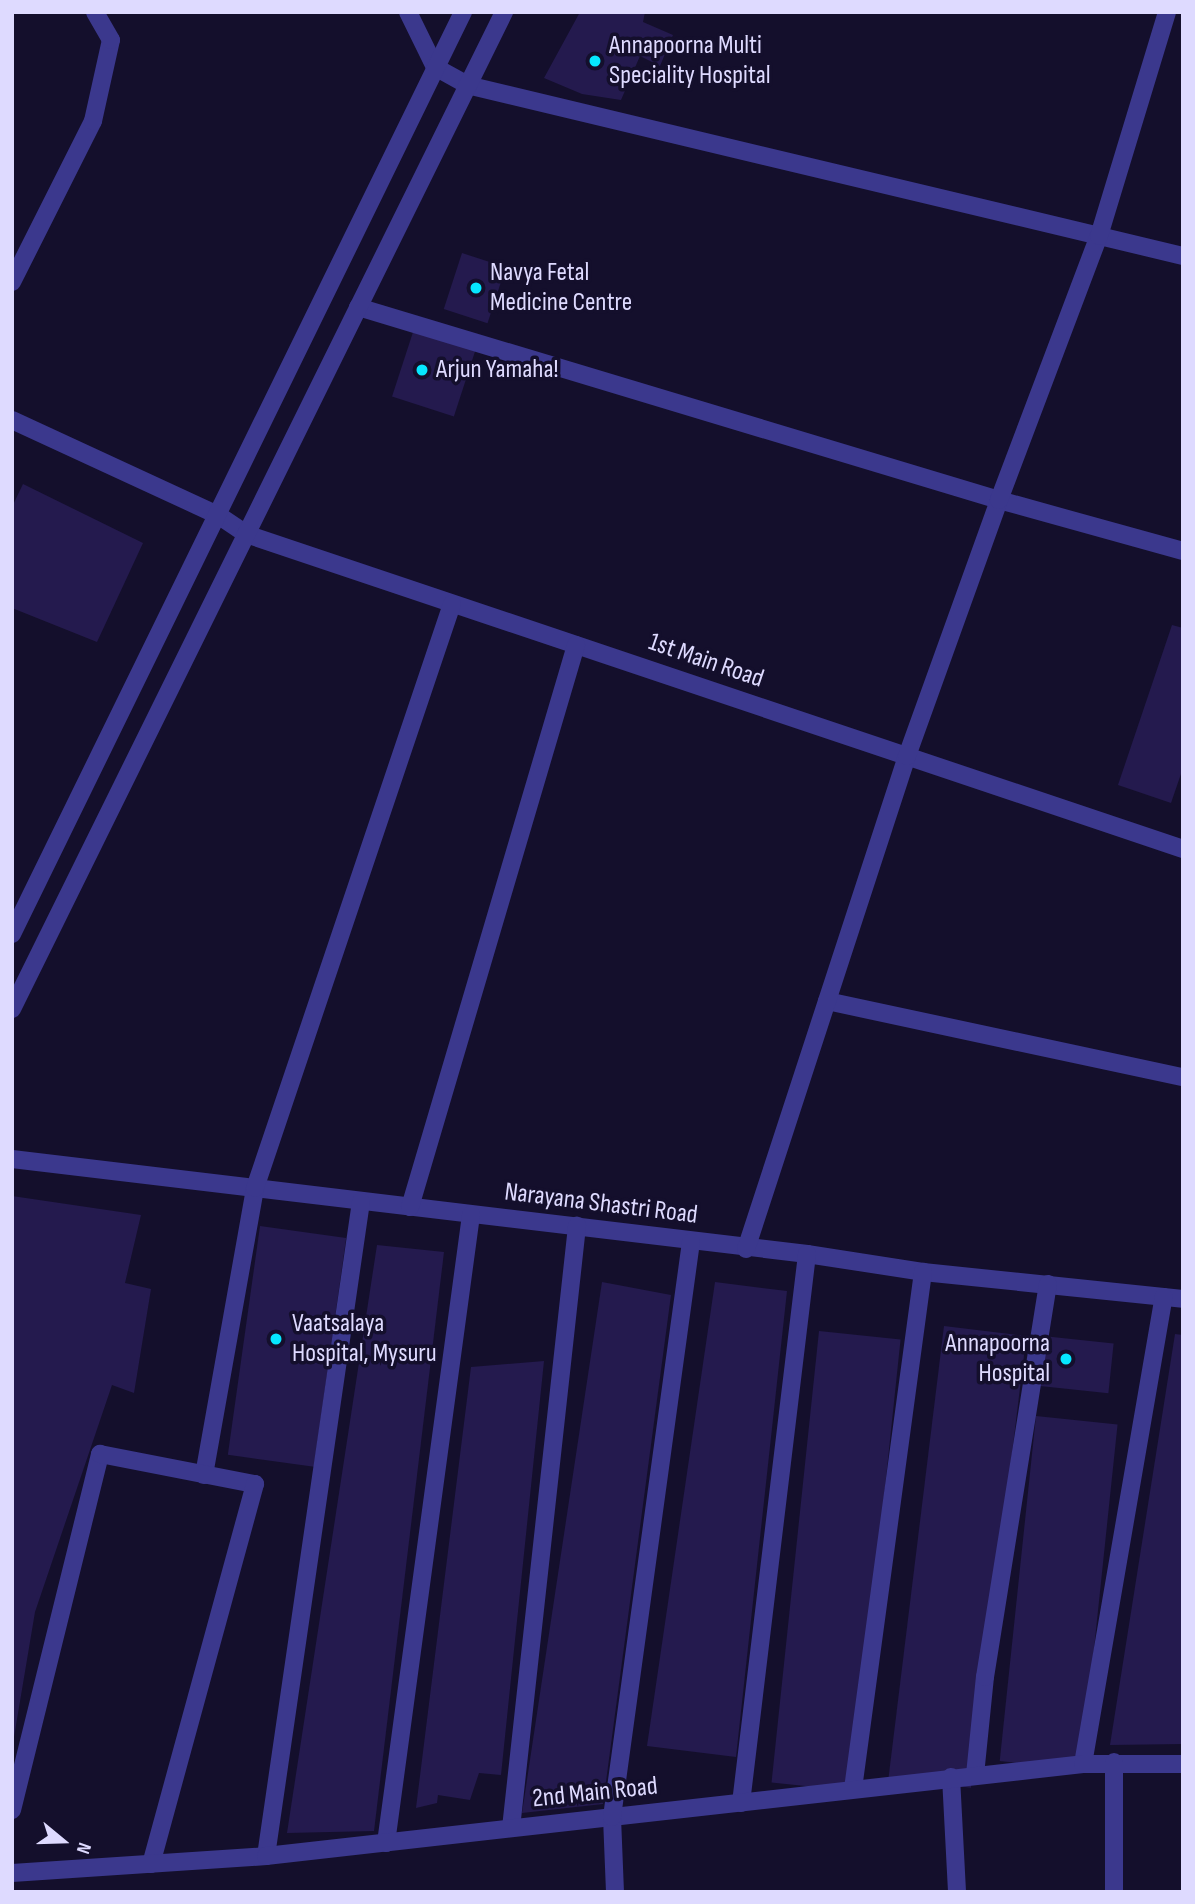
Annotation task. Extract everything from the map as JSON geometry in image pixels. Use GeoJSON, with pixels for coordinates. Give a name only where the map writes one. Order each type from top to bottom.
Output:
{"type":"FeatureCollection","features":[{"type":"Feature","properties":{"kind":"street"},"geometry":{"type":"LineString","coordinates":[[12,282],[93,121],[111,40],[95,12]]}},
{"type":"Feature","properties":{"kind":"street"},"geometry":{"type":"LineString","coordinates":[[408,12],[435,67],[467,85],[1183,256]]}},
{"type":"Feature","properties":{"kind":"street"},"geometry":{"type":"LineString","coordinates":[[12,934],[463,12]]}},
{"type":"Feature","properties":{"kind":"street"},"geometry":{"type":"LineString","coordinates":[[12,1009],[504,12]]}},
{"type":"Feature","properties":{"kind":"street"},"geometry":{"type":"LineString","coordinates":[[746,1249],[907,756],[999,500],[1099,236],[1167,12]]}},
{"type":"Feature","properties":{"kind":"street"},"geometry":{"type":"LineString","coordinates":[[358,307],[999,500],[1183,551]]}},
{"type":"Feature","properties":{"kind":"street","name":"1st Main Road"},"geometry":{"type":"LineString","coordinates":[[12,420],[218,514],[246,534],[1183,849]]}},
{"type":"Feature","properties":{"kind":"street"},"geometry":{"type":"LineString","coordinates":[[204,1475],[255,1188],[452,604]]}},
{"type":"Feature","properties":{"kind":"street"},"geometry":{"type":"LineString","coordinates":[[410,1207],[576,645]]}},
{"type":"Feature","properties":{"kind":"street"},"geometry":{"type":"LineString","coordinates":[[827,1001],[1183,1077]]}},
{"type":"Feature","properties":{"kind":"street","name":"Narayana Shastri Road"},"geometry":{"type":"LineString","coordinates":[[12,1159],[577,1226],[746,1249],[807,1254],[923,1272],[1183,1299]]}},
{"type":"Feature","properties":{"kind":"street"},"geometry":{"type":"LineString","coordinates":[[266,1856],[361,1202]]}},
{"type":"Feature","properties":{"kind":"street"},"geometry":{"type":"LineString","coordinates":[[386,1843],[471,1215]]}},
{"type":"Feature","properties":{"kind":"street"},"geometry":{"type":"LineString","coordinates":[[511,1828],[577,1226]]}},
{"type":"Feature","properties":{"kind":"street"},"geometry":{"type":"LineString","coordinates":[[615,1892],[612,1817],[691,1242]]}},
{"type":"Feature","properties":{"kind":"street"},"geometry":{"type":"LineString","coordinates":[[741,1803],[807,1254]]}},
{"type":"Feature","properties":{"kind":"street"},"geometry":{"type":"LineString","coordinates":[[853,1789],[923,1272]]}},
{"type":"Feature","properties":{"kind":"street"},"geometry":{"type":"LineString","coordinates":[[975,1775],[985,1677],[1048,1284]]}},
{"type":"Feature","properties":{"kind":"street"},"geometry":{"type":"LineString","coordinates":[[1083,1764],[1164,1297]]}},
{"type":"Feature","properties":{"kind":"street"},"geometry":{"type":"LineString","coordinates":[[12,1811],[100,1454],[255,1484],[151,1864]]}},
{"type":"Feature","properties":{"kind":"street"},"geometry":{"type":"LineString","coordinates":[[1114,1762],[1114,1892]]}},
{"type":"Feature","properties":{"kind":"street","name":"2nd Main Road"},"geometry":{"type":"LineString","coordinates":[[12,1873],[266,1856],[1083,1764],[1183,1764]]}},
{"type":"Feature","properties":{"kind":"street"},"geometry":{"type":"LineString","coordinates":[[951,1777],[957,1892]]}},
{"type":"Feature","properties":{"kind":"building","name":"Annapoorna Multi Speciality Hospital"},"geometry":{"type":"Polygon","coordinates":[[[580,12],[645,12],[643,22],[673,35],[660,66],[640,56],[621,100],[582,94],[544,78],[580,12]]]}},
{"type":"Feature","properties":{"kind":"building","name":"Navya Fetal Medicine Centre"},"geometry":{"type":"Polygon","coordinates":[[[462,253],[506,267],[488,323],[444,309],[462,253]]]}},
{"type":"Feature","properties":{"kind":"building"},"geometry":{"type":"Polygon","coordinates":[[[414,329],[476,349],[454,417],[392,397],[414,329]]]}},
{"type":"Feature","properties":{"kind":"building"},"geometry":{"type":"Polygon","coordinates":[[[23,484],[143,543],[97,642],[12,608],[12,507],[23,484]]]}},
{"type":"Feature","properties":{"kind":"building"},"geometry":{"type":"Polygon","coordinates":[[[1172,625],[1183,628],[1183,768],[1171,803],[1118,785],[1172,625]]]}},
{"type":"Feature","properties":{"kind":"building"},"geometry":{"type":"Polygon","coordinates":[[[12,1196],[141,1215],[125,1283],[151,1289],[134,1393],[112,1385],[35,1612],[14,1737],[12,1196]]]}},
{"type":"Feature","properties":{"kind":"building"},"geometry":{"type":"Polygon","coordinates":[[[260,1226],[346,1238],[314,1467],[228,1455],[260,1226]]]}},
{"type":"Feature","properties":{"kind":"building"},"geometry":{"type":"Polygon","coordinates":[[[377,1245],[444,1252],[374,1831],[287,1833],[377,1245]]]}},
{"type":"Feature","properties":{"kind":"building"},"geometry":{"type":"Polygon","coordinates":[[[602,1282],[671,1295],[603,1804],[522,1813],[602,1282]]]}},
{"type":"Feature","properties":{"kind":"building"},"geometry":{"type":"Polygon","coordinates":[[[715,1282],[787,1291],[736,1757],[647,1746],[715,1282]]]}},
{"type":"Feature","properties":{"kind":"building"},"geometry":{"type":"Polygon","coordinates":[[[944,1326],[1026,1336],[971,1788],[889,1778],[944,1326]]]}},
{"type":"Feature","properties":{"kind":"building"},"geometry":{"type":"Polygon","coordinates":[[[819,1331],[901,1340],[853,1791],[772,1783],[819,1331]]]}},
{"type":"Feature","properties":{"kind":"building"},"geometry":{"type":"Polygon","coordinates":[[[1175,1334],[1183,1335],[1183,1744],[1110,1745],[1175,1334]]]}},
{"type":"Feature","properties":{"kind":"building"},"geometry":{"type":"Polygon","coordinates":[[[1043,1336],[1114,1343],[1108,1393],[1038,1386],[1043,1336]]]}},
{"type":"Feature","properties":{"kind":"building"},"geometry":{"type":"Polygon","coordinates":[[[544,1361],[501,1775],[479,1773],[470,1800],[438,1795],[437,1803],[416,1808],[471,1367],[544,1361]]]}},
{"type":"Feature","properties":{"kind":"building"},"geometry":{"type":"Polygon","coordinates":[[[1036,1416],[1118,1425],[1081,1770],[1000,1761],[1036,1416]]]}},
{"type":"Feature","properties":{"kind":"place","name":"Annapoorna Multi Speciality Hospital"},"geometry":{"type":"Point","coordinates":[595,61]}},
{"type":"Feature","properties":{"kind":"place","name":"Navya Fetal Medicine Centre"},"geometry":{"type":"Point","coordinates":[476,288]}},
{"type":"Feature","properties":{"kind":"place","name":"Arjun Yamaha!"},"geometry":{"type":"Point","coordinates":[422,370]}},
{"type":"Feature","properties":{"kind":"place","name":"Vaatsalaya Hospital, Mysuru"},"geometry":{"type":"Point","coordinates":[276,1339]}},
{"type":"Feature","properties":{"kind":"place","name":"Annapoorna Hospital"},"geometry":{"type":"Point","coordinates":[1066,1359]}}]}
